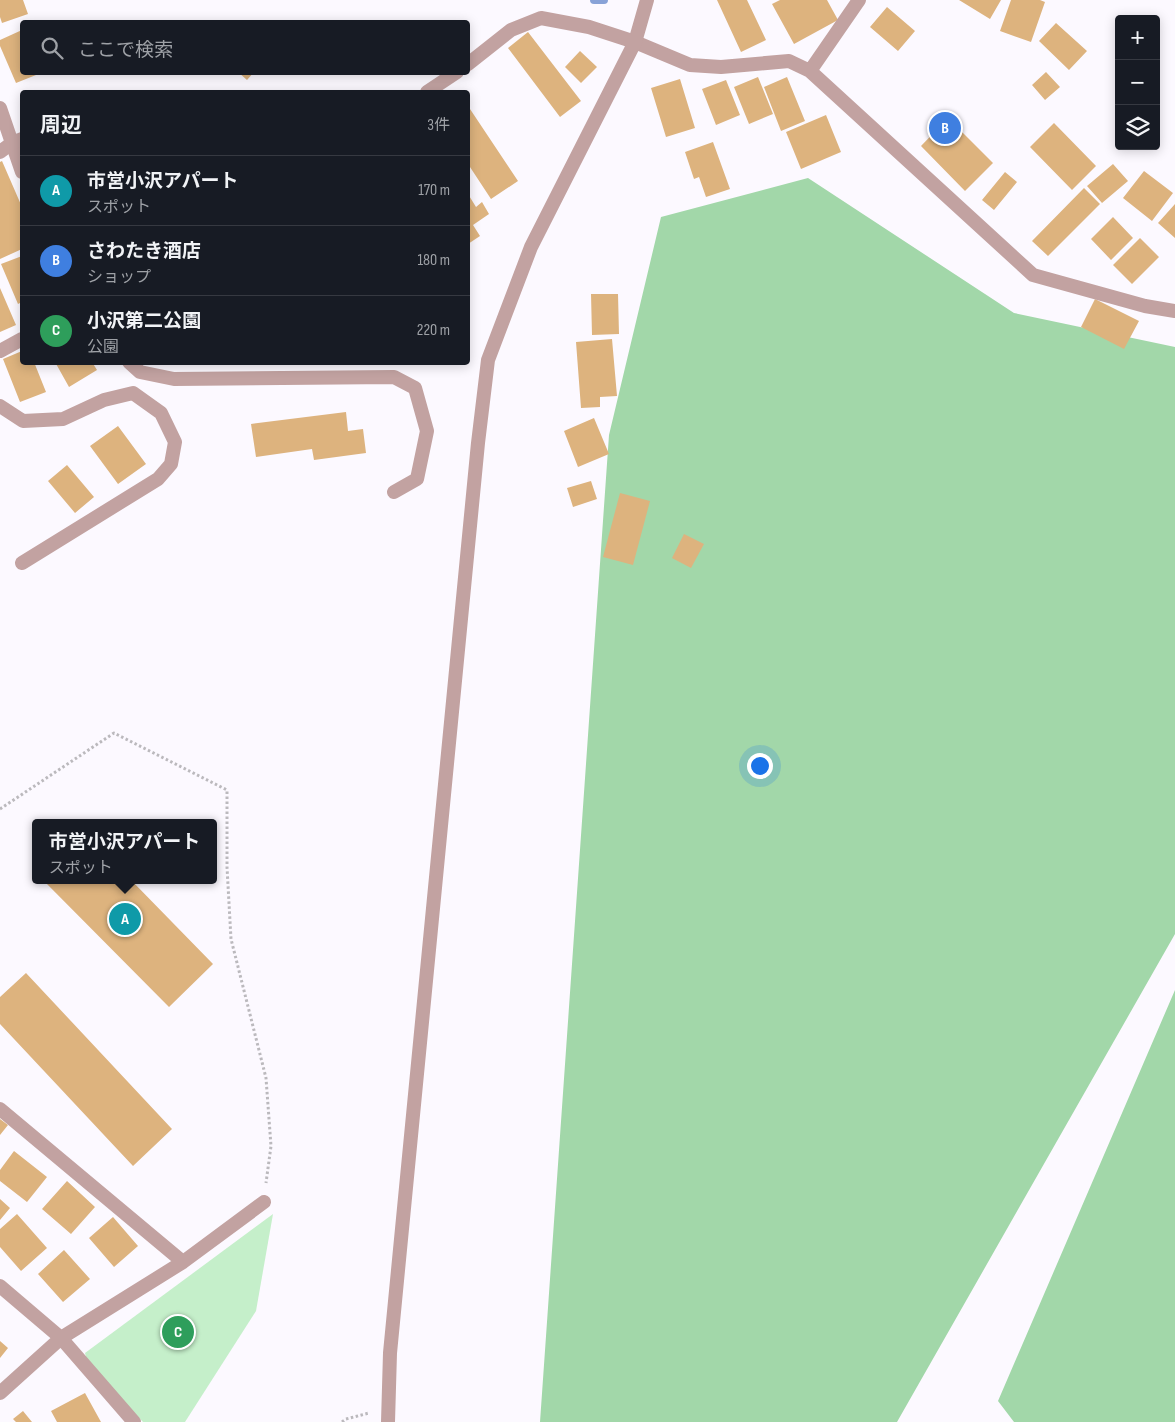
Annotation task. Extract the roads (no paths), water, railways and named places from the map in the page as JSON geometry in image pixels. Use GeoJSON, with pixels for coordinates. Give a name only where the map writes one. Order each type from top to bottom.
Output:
{"type":"FeatureCollection","features":[{"type":"Feature","properties":{"kind":"street"},"geometry":{"type":"LineString","coordinates":[[388,1422],[390,1353],[476,462],[488,360],[531,247],[635,42],[647,0]]}},
{"type":"Feature","properties":{"kind":"street"},"geometry":{"type":"LineString","coordinates":[[810,70],[859,0]]}},
{"type":"Feature","properties":{"kind":"street"},"geometry":{"type":"LineString","coordinates":[[470,62],[511,30],[541,18],[589,27],[635,42],[690,65],[721,67],[789,61],[810,70],[1034,275],[1145,306],[1173,307]]}},
{"type":"Feature","properties":{"kind":"street"},"geometry":{"type":"LineString","coordinates":[[430,90],[452,75]]}},
{"type":"Feature","properties":{"kind":"street"},"geometry":{"type":"LineString","coordinates":[[0,108],[17,141],[20,160]]}},
{"type":"Feature","properties":{"kind":"street"},"geometry":{"type":"LineString","coordinates":[[0,152],[17,141]]}},
{"type":"Feature","properties":{"kind":"street"},"geometry":{"type":"LineString","coordinates":[[0,352],[20,340]]}},
{"type":"Feature","properties":{"kind":"street"},"geometry":{"type":"LineString","coordinates":[[132,365],[140,372],[174,379],[394,377],[415,388],[427,431],[417,479],[394,492]]}},
{"type":"Feature","properties":{"kind":"street"},"geometry":{"type":"LineString","coordinates":[[0,406],[23,420],[63,419],[104,400],[133,392],[161,413],[175,442],[171,464],[158,479],[22,563]]}},
{"type":"Feature","properties":{"kind":"street"},"geometry":{"type":"LineString","coordinates":[[0,1109],[183,1262]]}},
{"type":"Feature","properties":{"kind":"street"},"geometry":{"type":"LineString","coordinates":[[0,1393],[61,1338],[183,1262],[264,1202]]}},
{"type":"Feature","properties":{"kind":"street"},"geometry":{"type":"LineString","coordinates":[[0,1286],[61,1338],[134,1422]]}},
{"type":"Feature","properties":{"kind":"waterway"},"geometry":{"type":"LineString","coordinates":[[594,0],[604,0]]}},
{"type":"Feature","properties":{"kind":"place","name":"さわたき酒店"},"geometry":{"type":"Point","coordinates":[945,128]}},
{"type":"Feature","properties":{"kind":"place","name":"市営小沢アパート"},"geometry":{"type":"Point","coordinates":[125,919]}},
{"type":"Feature","properties":{"kind":"place","name":"小沢第二公園"},"geometry":{"type":"Point","coordinates":[178,1332]}}]}
